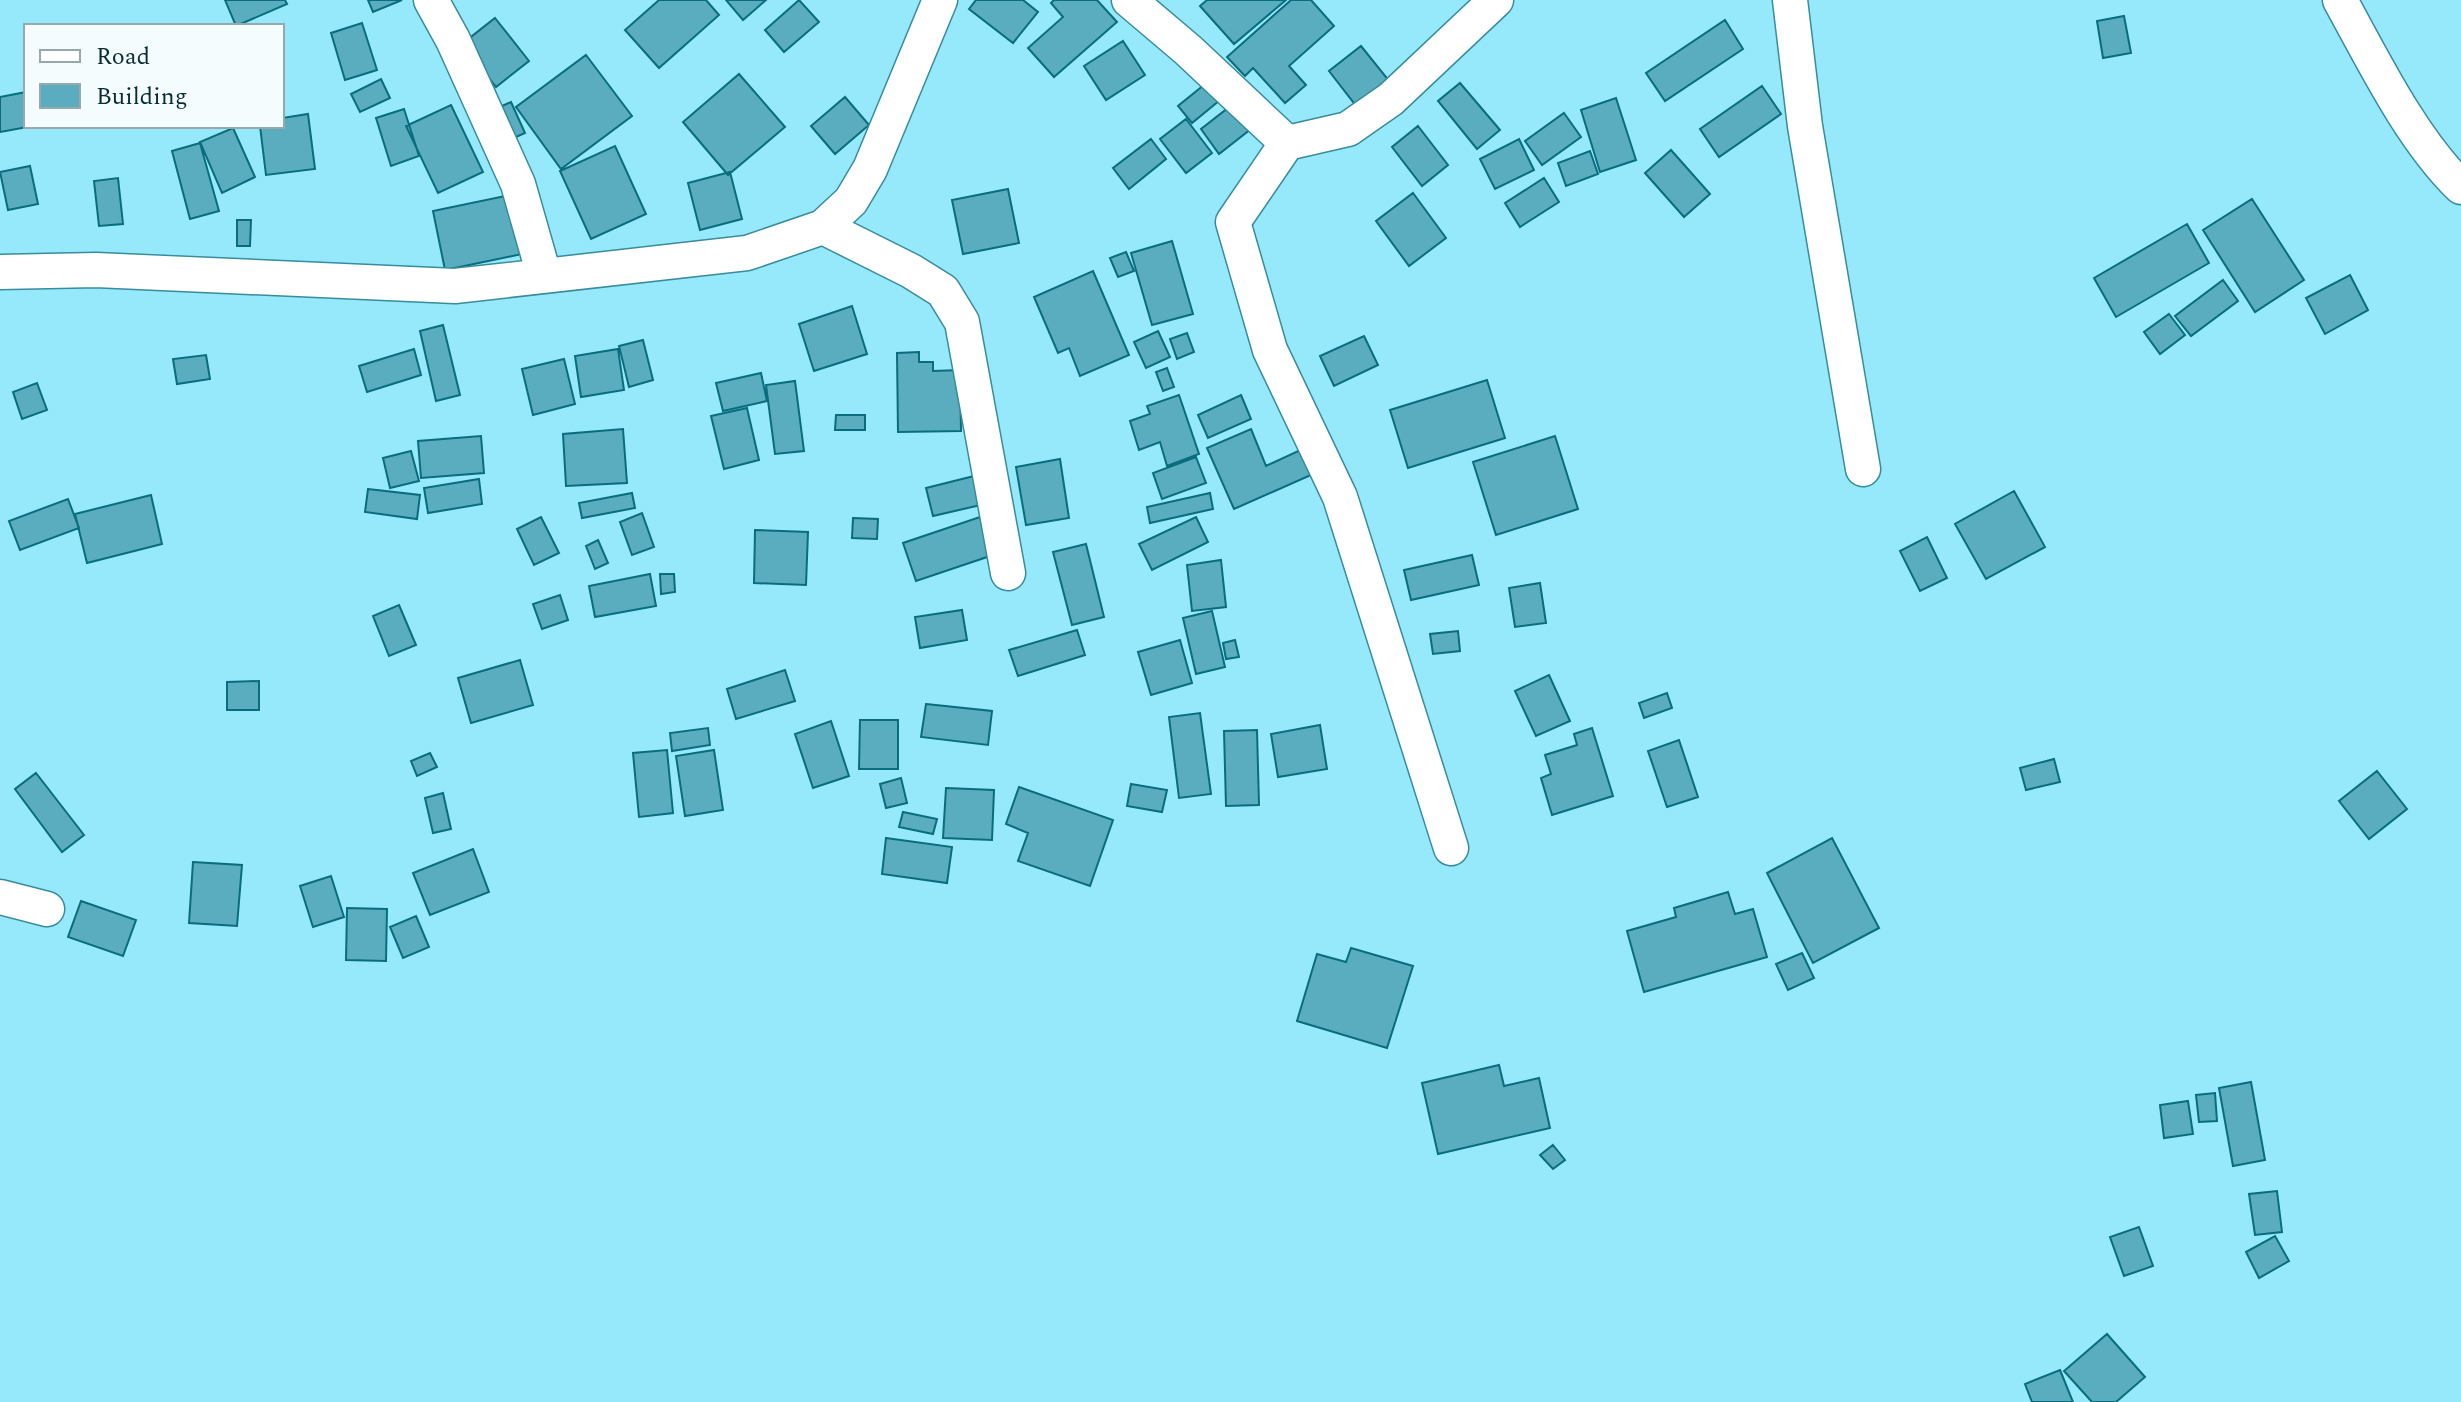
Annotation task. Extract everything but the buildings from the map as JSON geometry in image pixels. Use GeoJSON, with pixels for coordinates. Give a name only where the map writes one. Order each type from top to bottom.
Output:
{"type":"FeatureCollection","features":[{"type":"Feature","properties":{"kind":"street"},"geometry":{"type":"LineString","coordinates":[[431,0],[453,40],[518,184],[544,275]]}},
{"type":"Feature","properties":{"kind":"street"},"geometry":{"type":"LineString","coordinates":[[0,272],[96,270],[455,286],[747,253],[823,227],[851,201],[870,169],[940,0]]}},
{"type":"Feature","properties":{"kind":"street"},"geometry":{"type":"LineString","coordinates":[[1129,0],[1188,50],[1287,143]]}},
{"type":"Feature","properties":{"kind":"street"},"geometry":{"type":"LineString","coordinates":[[1451,848],[1340,497],[1270,350],[1233,222],[1287,143],[1348,129],[1391,99],[1496,0]]}},
{"type":"Feature","properties":{"kind":"street"},"geometry":{"type":"LineString","coordinates":[[1790,0],[1805,126],[1863,469]]}},
{"type":"Feature","properties":{"kind":"street"},"geometry":{"type":"LineString","coordinates":[[2340,0],[2424,142],[2441,168],[2461,187]]}},
{"type":"Feature","properties":{"kind":"street"},"geometry":{"type":"LineString","coordinates":[[823,227],[911,271],[943,291],[962,322],[1008,573]]}},
{"type":"Feature","properties":{"kind":"street"},"geometry":{"type":"LineString","coordinates":[[0,897],[47,909]]}}]}
